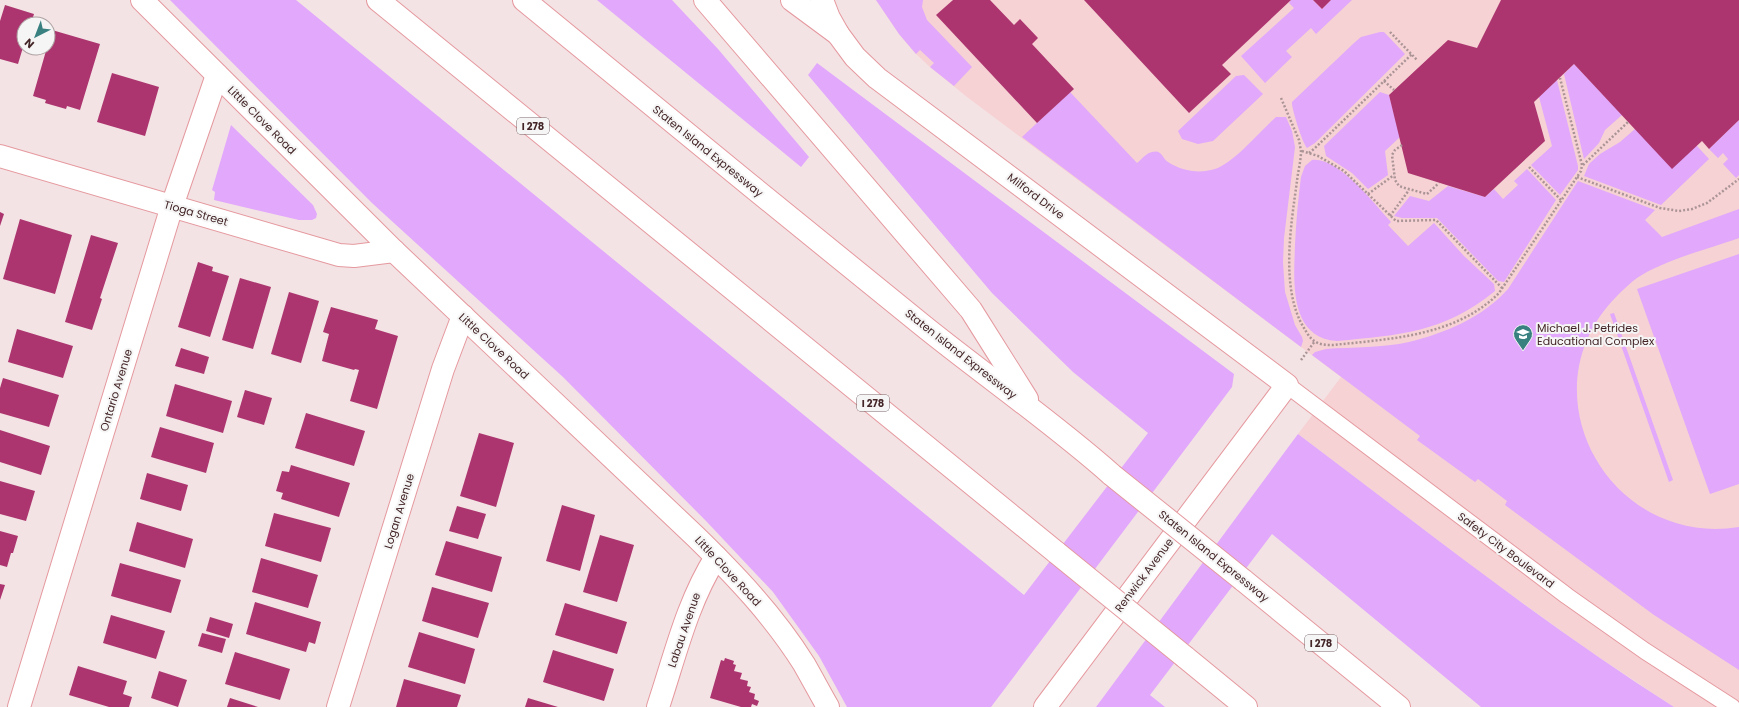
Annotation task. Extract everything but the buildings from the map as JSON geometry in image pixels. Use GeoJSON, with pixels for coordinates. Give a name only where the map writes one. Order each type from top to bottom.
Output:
{"type":"FeatureCollection","features":[{"type":"Feature","properties":{"kind":"main road","name":"Little Clove Road"},"geometry":{"type":"LineString","coordinates":[[142,0],[394,251],[716,557],[776,624],[803,664],[828,707]]}},
{"type":"Feature","properties":{"kind":"main road","name":"I 278"},"geometry":{"type":"LineString","coordinates":[[378,0],[1246,707]]}},
{"type":"Feature","properties":{"kind":"main road","name":"Staten Island Expressway"},"geometry":{"type":"LineString","coordinates":[[524,0],[801,227],[941,340],[1035,412],[1399,707]]}},
{"type":"Feature","properties":{"kind":"main road"},"geometry":{"type":"LineString","coordinates":[[705,0],[971,310],[1035,412]]}},
{"type":"Feature","properties":{"kind":"main road","name":"Milford Drive"},"geometry":{"type":"LineString","coordinates":[[792,0],[838,34],[855,57],[877,78],[1287,385]]}},
{"type":"Feature","properties":{"kind":"main road"},"geometry":{"type":"LineString","coordinates":[[822,0],[829,18],[838,34]]}},
{"type":"Feature","properties":{"kind":"main road","name":"Ontario Avenue"},"geometry":{"type":"LineString","coordinates":[[19,707],[172,206],[217,75]]}},
{"type":"Feature","properties":{"kind":"main road","name":"Tioga Street"},"geometry":{"type":"LineString","coordinates":[[0,156],[339,255],[354,256],[394,251]]}},
{"type":"Feature","properties":{"kind":"main road","name":"Logan Avenue"},"geometry":{"type":"LineString","coordinates":[[338,707],[443,369],[463,316]]}},
{"type":"Feature","properties":{"kind":"main road","name":"Renwick Avenue"},"geometry":{"type":"LineString","coordinates":[[1045,707],[1287,385]]}},
{"type":"Feature","properties":{"kind":"main road","name":"Labau Avenue"},"geometry":{"type":"LineString","coordinates":[[658,707],[690,609],[704,576],[716,557]]}},
{"type":"Feature","properties":{"kind":"lane","name":"Safety City Boulevard"},"geometry":{"type":"LineString","coordinates":[[1287,385],[1567,596],[1645,651],[1732,707]]}},
{"type":"Feature","properties":{"kind":"path"},"geometry":{"type":"LineString","coordinates":[[1390,32],[1417,60]]}},
{"type":"Feature","properties":{"kind":"path"},"geometry":{"type":"LineString","coordinates":[[1309,153],[1412,54]]}},
{"type":"Feature","properties":{"kind":"path"},"geometry":{"type":"LineString","coordinates":[[1281,98],[1299,140],[1301,151],[1292,217],[1289,262],[1290,292],[1294,308],[1308,335],[1315,341],[1324,345],[1333,345],[1403,338],[1421,334],[1464,317],[1491,301],[1503,289],[1561,200],[1582,171],[1582,165],[1560,78]]}},
{"type":"Feature","properties":{"kind":"path"},"geometry":{"type":"LineString","coordinates":[[1384,81],[1394,90]]}},
{"type":"Feature","properties":{"kind":"path"},"geometry":{"type":"LineString","coordinates":[[1582,165],[1628,122]]}},
{"type":"Feature","properties":{"kind":"path"},"geometry":{"type":"LineString","coordinates":[[1402,145],[1395,150],[1392,155],[1394,176],[1399,186],[1427,194],[1439,183]]}},
{"type":"Feature","properties":{"kind":"path"},"geometry":{"type":"LineString","coordinates":[[1301,151],[1327,160],[1344,171],[1396,221],[1436,220],[1503,289]]}},
{"type":"Feature","properties":{"kind":"path"},"geometry":{"type":"LineString","coordinates":[[1529,167],[1561,200]]}},
{"type":"Feature","properties":{"kind":"path"},"geometry":{"type":"LineString","coordinates":[[1368,194],[1394,176]]}},
{"type":"Feature","properties":{"kind":"path"},"geometry":{"type":"LineString","coordinates":[[1578,177],[1660,208],[1679,211],[1692,209],[1706,203],[1739,179]]}},
{"type":"Feature","properties":{"kind":"path"},"geometry":{"type":"LineString","coordinates":[[1390,216],[1410,190]]}},
{"type":"Feature","properties":{"kind":"path"},"geometry":{"type":"LineString","coordinates":[[1301,360],[1315,341]]}},
{"type":"Feature","properties":{"kind":"shaded area"},"geometry":{"type":"Polygon","coordinates":[[[170,0],[296,0],[1024,595],[1148,433],[1073,372],[992,293],[808,75],[817,63],[1234,374],[1232,387],[991,707],[847,707],[819,656],[773,592],[707,522],[563,377],[372,203],[170,0]]]}},
{"type":"Feature","properties":{"kind":"shaded area"},"geometry":{"type":"Polygon","coordinates":[[[597,0],[672,0],[718,49],[809,157],[801,167],[597,0]]]}},
{"type":"Feature","properties":{"kind":"shaded area","name":"Michael J. Petrides Educational Complex"},"geometry":{"type":"Polygon","coordinates":[[[876,0],[1739,0],[1739,707],[1674,707],[1588,650],[1485,576],[1298,434],[1341,377],[967,97],[916,54],[899,34],[876,0]]]}},
{"type":"Feature","properties":{"kind":"shaded area"},"geometry":{"type":"Polygon","coordinates":[[[876,0],[923,0],[922,7],[927,20],[972,67],[954,86],[930,67],[934,63],[920,50],[916,54],[899,34],[876,0]]]}},
{"type":"Feature","properties":{"kind":"shaded area"},"geometry":{"type":"Polygon","coordinates":[[[1291,0],[1313,0],[1322,9],[1331,0],[1352,0],[1316,34],[1311,28],[1286,51],[1292,57],[1265,83],[1241,56],[1294,8],[1289,3],[1291,0]]]}},
{"type":"Feature","properties":{"kind":"shaded area"},"geometry":{"type":"Polygon","coordinates":[[[1384,32],[1405,54],[1315,143],[1307,148],[1293,111],[1292,102],[1361,37],[1384,32]]]}},
{"type":"Feature","properties":{"kind":"shaded area"},"geometry":{"type":"Polygon","coordinates":[[[1574,64],[1622,115],[1605,130],[1599,143],[1584,159],[1564,74],[1574,64]]]}},
{"type":"Feature","properties":{"kind":"shaded area"},"geometry":{"type":"Polygon","coordinates":[[[1244,75],[1263,94],[1213,141],[1198,144],[1182,139],[1178,131],[1236,76],[1244,75]]]}},
{"type":"Feature","properties":{"kind":"shaded area"},"geometry":{"type":"Polygon","coordinates":[[[1557,80],[1578,166],[1578,170],[1560,195],[1531,165],[1552,146],[1539,97],[1557,80]]]}},
{"type":"Feature","properties":{"kind":"shaded area"},"geometry":{"type":"Polygon","coordinates":[[[1070,92],[1137,163],[1148,154],[1155,151],[1162,154],[1168,162],[1173,165],[1191,171],[1209,171],[1223,165],[1239,153],[1276,117],[1286,117],[1292,131],[1295,147],[1284,238],[1283,262],[1285,292],[1295,325],[1302,337],[1303,341],[1301,347],[1022,137],[1070,92]]]}},
{"type":"Feature","properties":{"kind":"shaded area"},"geometry":{"type":"Polygon","coordinates":[[[1380,92],[1389,95],[1400,137],[1385,151],[1388,175],[1368,189],[1352,173],[1326,156],[1324,146],[1380,92]]]}},
{"type":"Feature","properties":{"kind":"shaded area"},"geometry":{"type":"Polygon","coordinates":[[[1739,120],[1739,175],[1736,178],[1723,164],[1728,159],[1723,153],[1718,158],[1709,149],[1739,120]]]}},
{"type":"Feature","properties":{"kind":"shaded area"},"geometry":{"type":"Polygon","coordinates":[[[231,125],[313,205],[317,214],[316,218],[312,220],[299,220],[214,200],[215,192],[212,190],[231,125]]]}},
{"type":"Feature","properties":{"kind":"shaded area"},"geometry":{"type":"Polygon","coordinates":[[[1635,129],[1697,146],[1709,159],[1661,205],[1584,176],[1589,164],[1600,154],[1620,142],[1635,129]]]}},
{"type":"Feature","properties":{"kind":"shaded area"},"geometry":{"type":"Polygon","coordinates":[[[1312,160],[1322,161],[1333,166],[1355,183],[1391,222],[1388,225],[1408,246],[1434,223],[1464,256],[1494,284],[1495,291],[1476,305],[1457,316],[1420,330],[1381,337],[1337,341],[1321,337],[1310,330],[1302,318],[1297,305],[1294,274],[1296,228],[1301,177],[1305,166],[1312,160]]]}},
{"type":"Feature","properties":{"kind":"shaded area"},"geometry":{"type":"Polygon","coordinates":[[[1527,169],[1556,200],[1504,282],[1498,281],[1437,218],[1402,218],[1394,216],[1410,196],[1429,201],[1448,186],[1485,197],[1494,189],[1503,199],[1518,185],[1514,181],[1527,169]]]}},
{"type":"Feature","properties":{"kind":"shaded area"},"geometry":{"type":"Polygon","coordinates":[[[1578,181],[1655,210],[1645,220],[1662,237],[1739,209],[1739,238],[1686,255],[1660,266],[1637,278],[1617,296],[1590,334],[1578,375],[1580,416],[1594,455],[1618,488],[1652,513],[1693,527],[1739,527],[1739,670],[1654,615],[1505,505],[1507,501],[1478,479],[1475,482],[1417,440],[1420,436],[1312,355],[1315,352],[1326,349],[1378,346],[1409,342],[1450,329],[1475,316],[1498,299],[1508,289],[1578,181]]]}},
{"type":"Feature","properties":{"kind":"shaded area"},"geometry":{"type":"Polygon","coordinates":[[[1739,254],[1739,484],[1710,494],[1637,289],[1739,254]]]}},
{"type":"Feature","properties":{"kind":"shaded area"},"geometry":{"type":"Polygon","coordinates":[[[1614,313],[1673,480],[1669,482],[1610,314],[1614,313]]]}},
{"type":"Feature","properties":{"kind":"shaded area"},"geometry":{"type":"Polygon","coordinates":[[[1298,434],[1530,609],[1674,707],[1481,707],[1272,534],[1150,695],[1165,707],[1096,707],[1298,434]]]}},
{"type":"Feature","properties":{"kind":"place","name":"Michael J. Petrides Educational Complex"},"geometry":{"type":"Point","coordinates":[1523,351]}}]}
